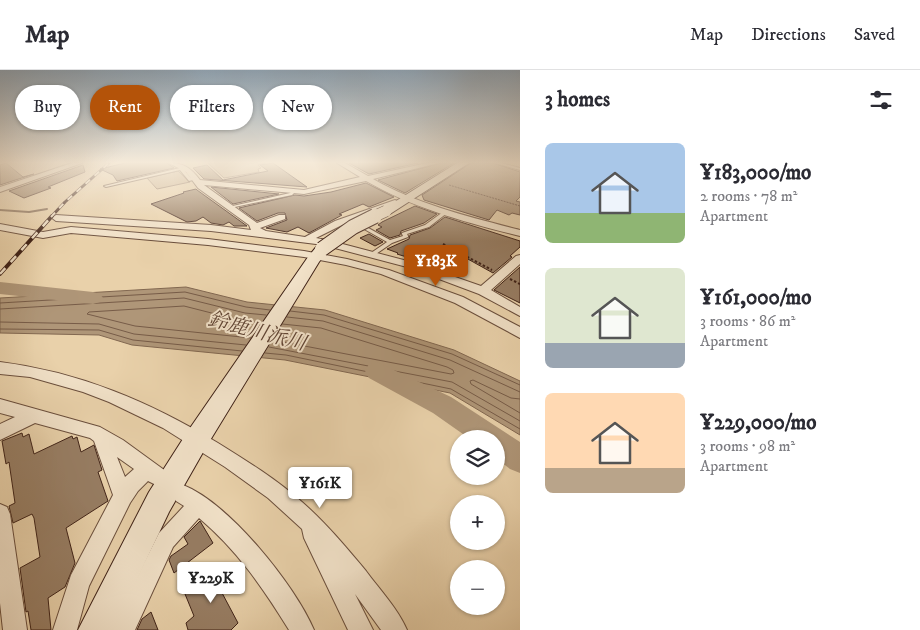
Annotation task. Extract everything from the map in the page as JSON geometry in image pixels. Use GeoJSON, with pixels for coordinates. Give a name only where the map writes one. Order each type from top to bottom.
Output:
{"type":"FeatureCollection","features":[{"type":"Feature","properties":{"kind":"street"},"geometry":{"type":"LineString","coordinates":[[206,189],[230,207],[247,215],[256,226]]}},
{"type":"Feature","properties":{"kind":"street"},"geometry":{"type":"LineString","coordinates":[[270,189],[293,192],[321,189]]}},
{"type":"Feature","properties":{"kind":"street"},"geometry":{"type":"LineString","coordinates":[[384,189],[403,201],[520,233]]}},
{"type":"Feature","properties":{"kind":"street"},"geometry":{"type":"LineString","coordinates":[[95,630],[134,550],[199,436],[322,250],[354,227],[386,211],[422,189]]}},
{"type":"Feature","properties":{"kind":"street"},"geometry":{"type":"LineString","coordinates":[[307,240],[316,233],[347,220],[395,202],[403,201]]}},
{"type":"Feature","properties":{"kind":"street"},"geometry":{"type":"LineString","coordinates":[[256,226],[282,217]]}},
{"type":"Feature","properties":{"kind":"street"},"geometry":{"type":"LineString","coordinates":[[56,218],[211,228],[307,240],[322,250],[430,288],[483,312],[520,333]]}},
{"type":"Feature","properties":{"kind":"street"},"geometry":{"type":"LineString","coordinates":[[256,226],[253,227],[262,234]]}},
{"type":"Feature","properties":{"kind":"street"},"geometry":{"type":"LineString","coordinates":[[0,227],[17,229],[43,236],[70,230],[372,254],[427,270],[483,291],[520,312]]}},
{"type":"Feature","properties":{"kind":"street"},"geometry":{"type":"LineString","coordinates":[[483,291],[520,258]]}},
{"type":"Feature","properties":{"kind":"street"},"geometry":{"type":"LineString","coordinates":[[0,368],[17,369],[105,392],[199,436],[272,490],[304,517],[343,559],[395,630]]}},
{"type":"Feature","properties":{"kind":"street"},"geometry":{"type":"LineString","coordinates":[[0,406],[36,415],[101,436],[154,474],[131,484],[123,496],[79,582],[64,630]]}},
{"type":"Feature","properties":{"kind":"street"},"geometry":{"type":"LineString","coordinates":[[0,432],[36,415]]}},
{"type":"Feature","properties":{"kind":"street"},"geometry":{"type":"LineString","coordinates":[[101,436],[123,496]]}},
{"type":"Feature","properties":{"kind":"street"},"geometry":{"type":"LineString","coordinates":[[123,630],[166,540],[190,500],[249,551],[277,589],[302,630]]}},
{"type":"Feature","properties":{"kind":"street"},"geometry":{"type":"LineString","coordinates":[[0,514],[3,562],[11,628]]}},
{"type":"Feature","properties":{"kind":"street"},"geometry":{"type":"LineString","coordinates":[[304,517],[361,630]]}},
{"type":"Feature","properties":{"kind":"lane"},"geometry":{"type":"LineString","coordinates":[[230,207],[293,192]]}},
{"type":"Feature","properties":{"kind":"lane"},"geometry":{"type":"LineString","coordinates":[[372,254],[390,242],[405,238],[404,234],[427,226],[445,213]]}},
{"type":"Feature","properties":{"kind":"lane"},"geometry":{"type":"LineString","coordinates":[[347,220],[390,242]]}},
{"type":"Feature","properties":{"kind":"path"},"geometry":{"type":"LineString","coordinates":[[463,189],[520,206]]}},
{"type":"Feature","properties":{"kind":"path"},"geometry":{"type":"LineString","coordinates":[[443,244],[501,275]]}},
{"type":"Feature","properties":{"kind":"water"},"geometry":{"type":"Polygon","coordinates":[[[186,287],[247,302],[325,310],[454,350],[520,381],[520,435],[450,393],[285,360],[132,345],[99,335],[0,333],[0,298],[186,287]]]}},
{"type":"Feature","properties":{"kind":"building"},"geometry":{"type":"Polygon","coordinates":[[[14,189],[48,189],[24,198],[9,191],[14,189]]]}},
{"type":"Feature","properties":{"kind":"building"},"geometry":{"type":"Polygon","coordinates":[[[196,189],[247,226],[234,226],[229,222],[223,225],[211,223],[203,217],[196,221],[187,222],[151,204],[196,189]]]}},
{"type":"Feature","properties":{"kind":"building"},"geometry":{"type":"Polygon","coordinates":[[[214,189],[279,194],[233,204],[214,189]]]}},
{"type":"Feature","properties":{"kind":"building"},"geometry":{"type":"Polygon","coordinates":[[[342,189],[378,189],[394,197],[369,207],[363,204],[339,214],[342,215],[309,233],[298,227],[287,232],[266,228],[287,220],[285,213],[278,213],[257,221],[239,208],[295,195],[304,196],[342,189]]]}},
{"type":"Feature","properties":{"kind":"building"},"geometry":{"type":"Polygon","coordinates":[[[397,189],[411,189],[405,193],[397,189]]]}},
{"type":"Feature","properties":{"kind":"building"},"geometry":{"type":"Polygon","coordinates":[[[431,189],[520,189],[520,197],[516,201],[520,202],[520,215],[512,213],[509,215],[497,210],[489,220],[424,200],[422,195],[431,189]]]}},
{"type":"Feature","properties":{"kind":"building"},"geometry":{"type":"Polygon","coordinates":[[[415,206],[437,214],[424,223],[401,231],[400,235],[390,238],[376,230],[382,227],[378,225],[382,222],[415,206]]]}},
{"type":"Feature","properties":{"kind":"building"},"geometry":{"type":"Polygon","coordinates":[[[445,217],[520,241],[520,247],[510,256],[512,257],[493,273],[466,258],[455,264],[445,260],[439,267],[387,249],[409,239],[410,235],[430,228],[445,217]]]}},
{"type":"Feature","properties":{"kind":"building"},"geometry":{"type":"Polygon","coordinates":[[[369,234],[383,242],[375,246],[360,238],[369,234]]]}},
{"type":"Feature","properties":{"kind":"building"},"geometry":{"type":"Polygon","coordinates":[[[520,267],[520,303],[494,290],[520,267]]]}},
{"type":"Feature","properties":{"kind":"building"},"geometry":{"type":"Polygon","coordinates":[[[22,433],[23,437],[29,434],[34,454],[72,436],[73,439],[77,437],[81,452],[94,445],[102,470],[98,472],[108,501],[66,528],[75,563],[65,587],[48,598],[51,630],[31,630],[28,611],[26,612],[20,568],[40,557],[34,518],[32,514],[13,523],[9,506],[15,503],[9,462],[6,464],[2,441],[22,433]]]}},
{"type":"Feature","properties":{"kind":"building"},"geometry":{"type":"Polygon","coordinates":[[[200,521],[213,543],[174,573],[169,560],[171,556],[188,544],[184,537],[200,521]]]}},
{"type":"Feature","properties":{"kind":"building"},"geometry":{"type":"Polygon","coordinates":[[[223,566],[231,583],[221,591],[238,623],[231,630],[188,630],[186,623],[194,616],[185,594],[223,566]]]}},
{"type":"Feature","properties":{"kind":"building"},"geometry":{"type":"Polygon","coordinates":[[[151,612],[158,630],[137,630],[142,619],[151,612]]]}},
{"type":"Feature","properties":{"kind":"waterway"},"geometry":{"type":"LineString","coordinates":[[0,210],[29,212],[47,209]]}},
{"type":"Feature","properties":{"kind":"waterway","name":"鈴鹿川派川"},"geometry":{"type":"LineString","coordinates":[[0,288],[93,298]]}},
{"type":"Feature","properties":{"kind":"waterway","name":"鈴鹿川派川"},"geometry":{"type":"LineString","coordinates":[[377,371],[442,405],[480,430]]}},
{"type":"Feature","properties":{"kind":"waterway","name":"鈴鹿川派川"},"geometry":{"type":"LineString","coordinates":[[505,448],[520,459]]}},
{"type":"Feature","properties":{"kind":"railway"},"geometry":{"type":"LineString","coordinates":[[51,217],[80,189]]}},
{"type":"Feature","properties":{"kind":"railway"},"geometry":{"type":"LineString","coordinates":[[0,274],[52,216]]}}]}
